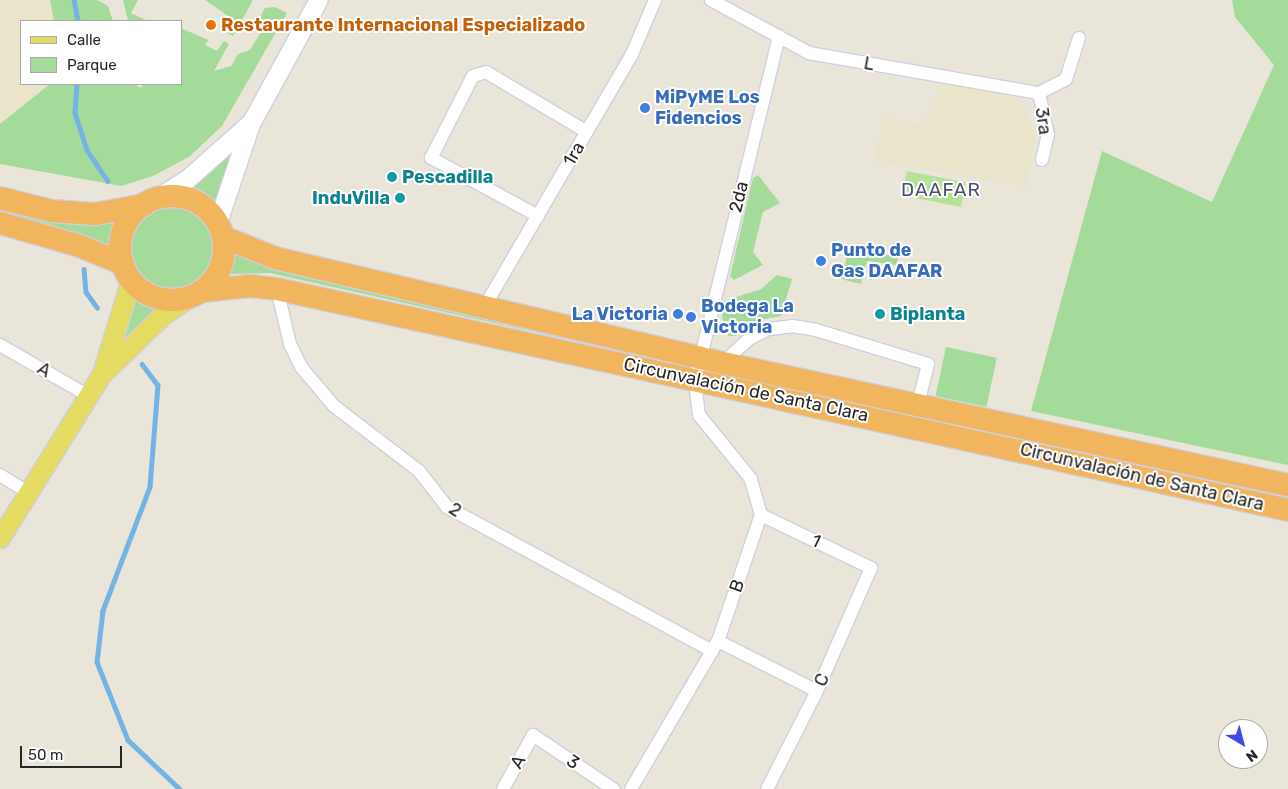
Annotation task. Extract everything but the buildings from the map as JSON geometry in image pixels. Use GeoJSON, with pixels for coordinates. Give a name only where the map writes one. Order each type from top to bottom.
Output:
{"type":"FeatureCollection","features":[{"type":"Feature","properties":{"kind":"highway"},"geometry":{"type":"LineString","coordinates":[[0,198],[52,211],[95,214],[151,202],[192,200],[221,230],[221,267],[196,294],[157,298],[127,272],[80,246],[0,223]]}},
{"type":"Feature","properties":{"kind":"highway"},"geometry":{"type":"LineString","coordinates":[[127,272],[123,231],[151,202]]}},
{"type":"Feature","properties":{"kind":"highway","name":"Circunvalación de Santa Clara"},"geometry":{"type":"LineString","coordinates":[[221,230],[275,258],[486,304],[700,358],[1288,485]]}},
{"type":"Feature","properties":{"kind":"highway","name":"Circunvalación de Santa Clara"},"geometry":{"type":"LineString","coordinates":[[196,294],[250,286],[277,289],[1288,510]]}},
{"type":"Feature","properties":{"kind":"main road"},"geometry":{"type":"LineString","coordinates":[[221,230],[251,124],[319,0]]}},
{"type":"Feature","properties":{"kind":"main road"},"geometry":{"type":"LineString","coordinates":[[151,202],[187,180],[251,124]]}},
{"type":"Feature","properties":{"kind":"main road"},"geometry":{"type":"LineString","coordinates":[[101,374],[127,272]]}},
{"type":"Feature","properties":{"kind":"main road"},"geometry":{"type":"LineString","coordinates":[[0,538],[26,491],[101,374],[163,315],[196,294]]}},
{"type":"Feature","properties":{"kind":"street","name":"1ra"},"geometry":{"type":"LineString","coordinates":[[486,304],[632,54],[655,0]]}},
{"type":"Feature","properties":{"kind":"street","name":"L"},"geometry":{"type":"LineString","coordinates":[[711,0],[809,53],[1039,93]]}},
{"type":"Feature","properties":{"kind":"street","name":"2da"},"geometry":{"type":"LineString","coordinates":[[695,381],[779,36]]}},
{"type":"Feature","properties":{"kind":"street","name":"3ra"},"geometry":{"type":"LineString","coordinates":[[1042,160],[1048,135],[1039,93],[1066,79],[1079,38]]}},
{"type":"Feature","properties":{"kind":"street"},"geometry":{"type":"LineString","coordinates":[[538,216],[437,165],[431,158],[473,76],[486,72],[587,132]]}},
{"type":"Feature","properties":{"kind":"street","name":"2"},"geometry":{"type":"LineString","coordinates":[[277,289],[290,344],[302,367],[334,406],[419,471],[447,507],[715,646],[817,691]]}},
{"type":"Feature","properties":{"kind":"street"},"geometry":{"type":"LineString","coordinates":[[723,363],[749,338],[769,329],[792,326],[816,330],[928,364],[918,404]]}},
{"type":"Feature","properties":{"kind":"street","name":"A"},"geometry":{"type":"LineString","coordinates":[[0,345],[88,395]]}},
{"type":"Feature","properties":{"kind":"street"},"geometry":{"type":"LineString","coordinates":[[695,381],[699,415],[751,479],[761,515]]}},
{"type":"Feature","properties":{"kind":"street"},"geometry":{"type":"LineString","coordinates":[[0,474],[26,491]]}},
{"type":"Feature","properties":{"kind":"street","name":"B"},"geometry":{"type":"LineString","coordinates":[[631,789],[715,646],[761,515]]}},
{"type":"Feature","properties":{"kind":"street","name":"1"},"geometry":{"type":"LineString","coordinates":[[761,515],[871,568]]}},
{"type":"Feature","properties":{"kind":"street","name":"C"},"geometry":{"type":"LineString","coordinates":[[767,789],[817,691],[871,568]]}},
{"type":"Feature","properties":{"kind":"street","name":"A"},"geometry":{"type":"LineString","coordinates":[[503,789],[533,735]]}},
{"type":"Feature","properties":{"kind":"street","name":"3"},"geometry":{"type":"LineString","coordinates":[[533,735],[613,789]]}},
{"type":"Feature","properties":{"kind":"shaded area"},"geometry":{"type":"Polygon","coordinates":[[[0,0],[50,0],[54,20],[20,20],[20,85],[49,85],[0,124],[0,0]]]}},
{"type":"Feature","properties":{"kind":"shaded area"},"geometry":{"type":"Polygon","coordinates":[[[944,82],[1020,99],[1035,135],[1026,186],[874,161],[884,118],[922,125],[944,82]]]}},
{"type":"Feature","properties":{"kind":"green space"},"geometry":{"type":"Polygon","coordinates":[[[50,0],[97,0],[108,6],[113,20],[54,20],[50,0]]]}},
{"type":"Feature","properties":{"kind":"green space"},"geometry":{"type":"Polygon","coordinates":[[[123,0],[138,0],[131,13],[146,20],[128,20],[123,0]]]}},
{"type":"Feature","properties":{"kind":"green space"},"geometry":{"type":"Polygon","coordinates":[[[205,0],[252,0],[252,2],[233,36],[227,33],[234,20],[205,0]]]}},
{"type":"Feature","properties":{"kind":"green space"},"geometry":{"type":"Polygon","coordinates":[[[1232,0],[1288,0],[1288,465],[1031,411],[1102,151],[1212,202],[1274,65],[1235,17],[1232,0]]]}},
{"type":"Feature","properties":{"kind":"green space"},"geometry":{"type":"Polygon","coordinates":[[[275,7],[287,13],[222,126],[189,157],[153,176],[121,186],[0,164],[0,124],[49,85],[136,85],[141,88],[142,85],[182,85],[182,28],[208,40],[205,45],[217,51],[224,41],[229,44],[214,71],[231,66],[238,54],[250,50],[263,29],[260,17],[265,8],[275,7]]]}},
{"type":"Feature","properties":{"kind":"green space"},"geometry":{"type":"Polygon","coordinates":[[[238,143],[220,204],[189,187],[238,143]]]}},
{"type":"Feature","properties":{"kind":"green space"},"geometry":{"type":"Polygon","coordinates":[[[907,171],[966,182],[961,207],[902,196],[907,171]]]}},
{"type":"Feature","properties":{"kind":"green space"},"geometry":{"type":"Polygon","coordinates":[[[758,175],[780,203],[763,212],[753,252],[763,265],[734,280],[730,276],[753,178],[758,175]]]}},
{"type":"Feature","properties":{"kind":"green space"},"geometry":{"type":"Polygon","coordinates":[[[0,205],[116,222],[110,245],[0,213],[0,205]]]}},
{"type":"Feature","properties":{"kind":"green space"},"geometry":{"type":"Polygon","coordinates":[[[173,206],[189,209],[203,218],[212,232],[215,248],[212,264],[203,278],[189,287],[173,290],[157,287],[143,278],[134,264],[131,248],[134,232],[143,218],[157,209],[173,206]]]}},
{"type":"Feature","properties":{"kind":"green space"},"geometry":{"type":"Polygon","coordinates":[[[850,245],[898,258],[896,265],[867,261],[861,284],[841,279],[850,245]]]}},
{"type":"Feature","properties":{"kind":"green space"},"geometry":{"type":"Polygon","coordinates":[[[237,248],[670,362],[270,273],[230,274],[237,248]]]}},
{"type":"Feature","properties":{"kind":"green space"},"geometry":{"type":"Polygon","coordinates":[[[777,275],[792,279],[781,316],[759,320],[736,336],[728,336],[722,317],[724,301],[761,289],[777,275]]]}},
{"type":"Feature","properties":{"kind":"green space"},"geometry":{"type":"Polygon","coordinates":[[[131,294],[158,309],[116,349],[131,294]]]}},
{"type":"Feature","properties":{"kind":"green space"},"geometry":{"type":"Polygon","coordinates":[[[946,347],[997,358],[986,407],[936,396],[946,347]]]}},
{"type":"Feature","properties":{"kind":"green space"},"geometry":{"type":"Polygon","coordinates":[[[732,376],[1288,492],[1288,499],[734,378],[732,376]]]}},
{"type":"Feature","properties":{"kind":"waterway"},"geometry":{"type":"LineString","coordinates":[[74,0],[78,20]]}},
{"type":"Feature","properties":{"kind":"waterway"},"geometry":{"type":"LineString","coordinates":[[77,85],[75,113],[87,150],[108,181]]}},
{"type":"Feature","properties":{"kind":"waterway"},"geometry":{"type":"LineString","coordinates":[[84,269],[86,292],[97,307]]}},
{"type":"Feature","properties":{"kind":"waterway"},"geometry":{"type":"LineString","coordinates":[[142,364],[158,385],[150,487],[103,611],[97,662],[128,740],[180,789]]}},
{"type":"Feature","properties":{"kind":"place","name":"Restaurante Internacional Especializado"},"geometry":{"type":"Point","coordinates":[211,25]}},
{"type":"Feature","properties":{"kind":"place","name":"MiPyME Los Fidencios"},"geometry":{"type":"Point","coordinates":[645,108]}},
{"type":"Feature","properties":{"kind":"place","name":"Pescadilla"},"geometry":{"type":"Point","coordinates":[392,177]}},
{"type":"Feature","properties":{"kind":"place","name":"InduVilla"},"geometry":{"type":"Point","coordinates":[400,198]}},
{"type":"Feature","properties":{"kind":"place","name":"Punto de Gas DAAFAR"},"geometry":{"type":"Point","coordinates":[821,261]}},
{"type":"Feature","properties":{"kind":"place","name":"La Victoria"},"geometry":{"type":"Point","coordinates":[678,314]}},
{"type":"Feature","properties":{"kind":"place","name":"Biplanta"},"geometry":{"type":"Point","coordinates":[880,314]}},
{"type":"Feature","properties":{"kind":"place","name":"Bodega La Victoria"},"geometry":{"type":"Point","coordinates":[691,317]}},
{"type":"Feature","properties":{"kind":"district","name":"DAAFAR"},"geometry":{"type":"Point","coordinates":[941,190]}}]}
